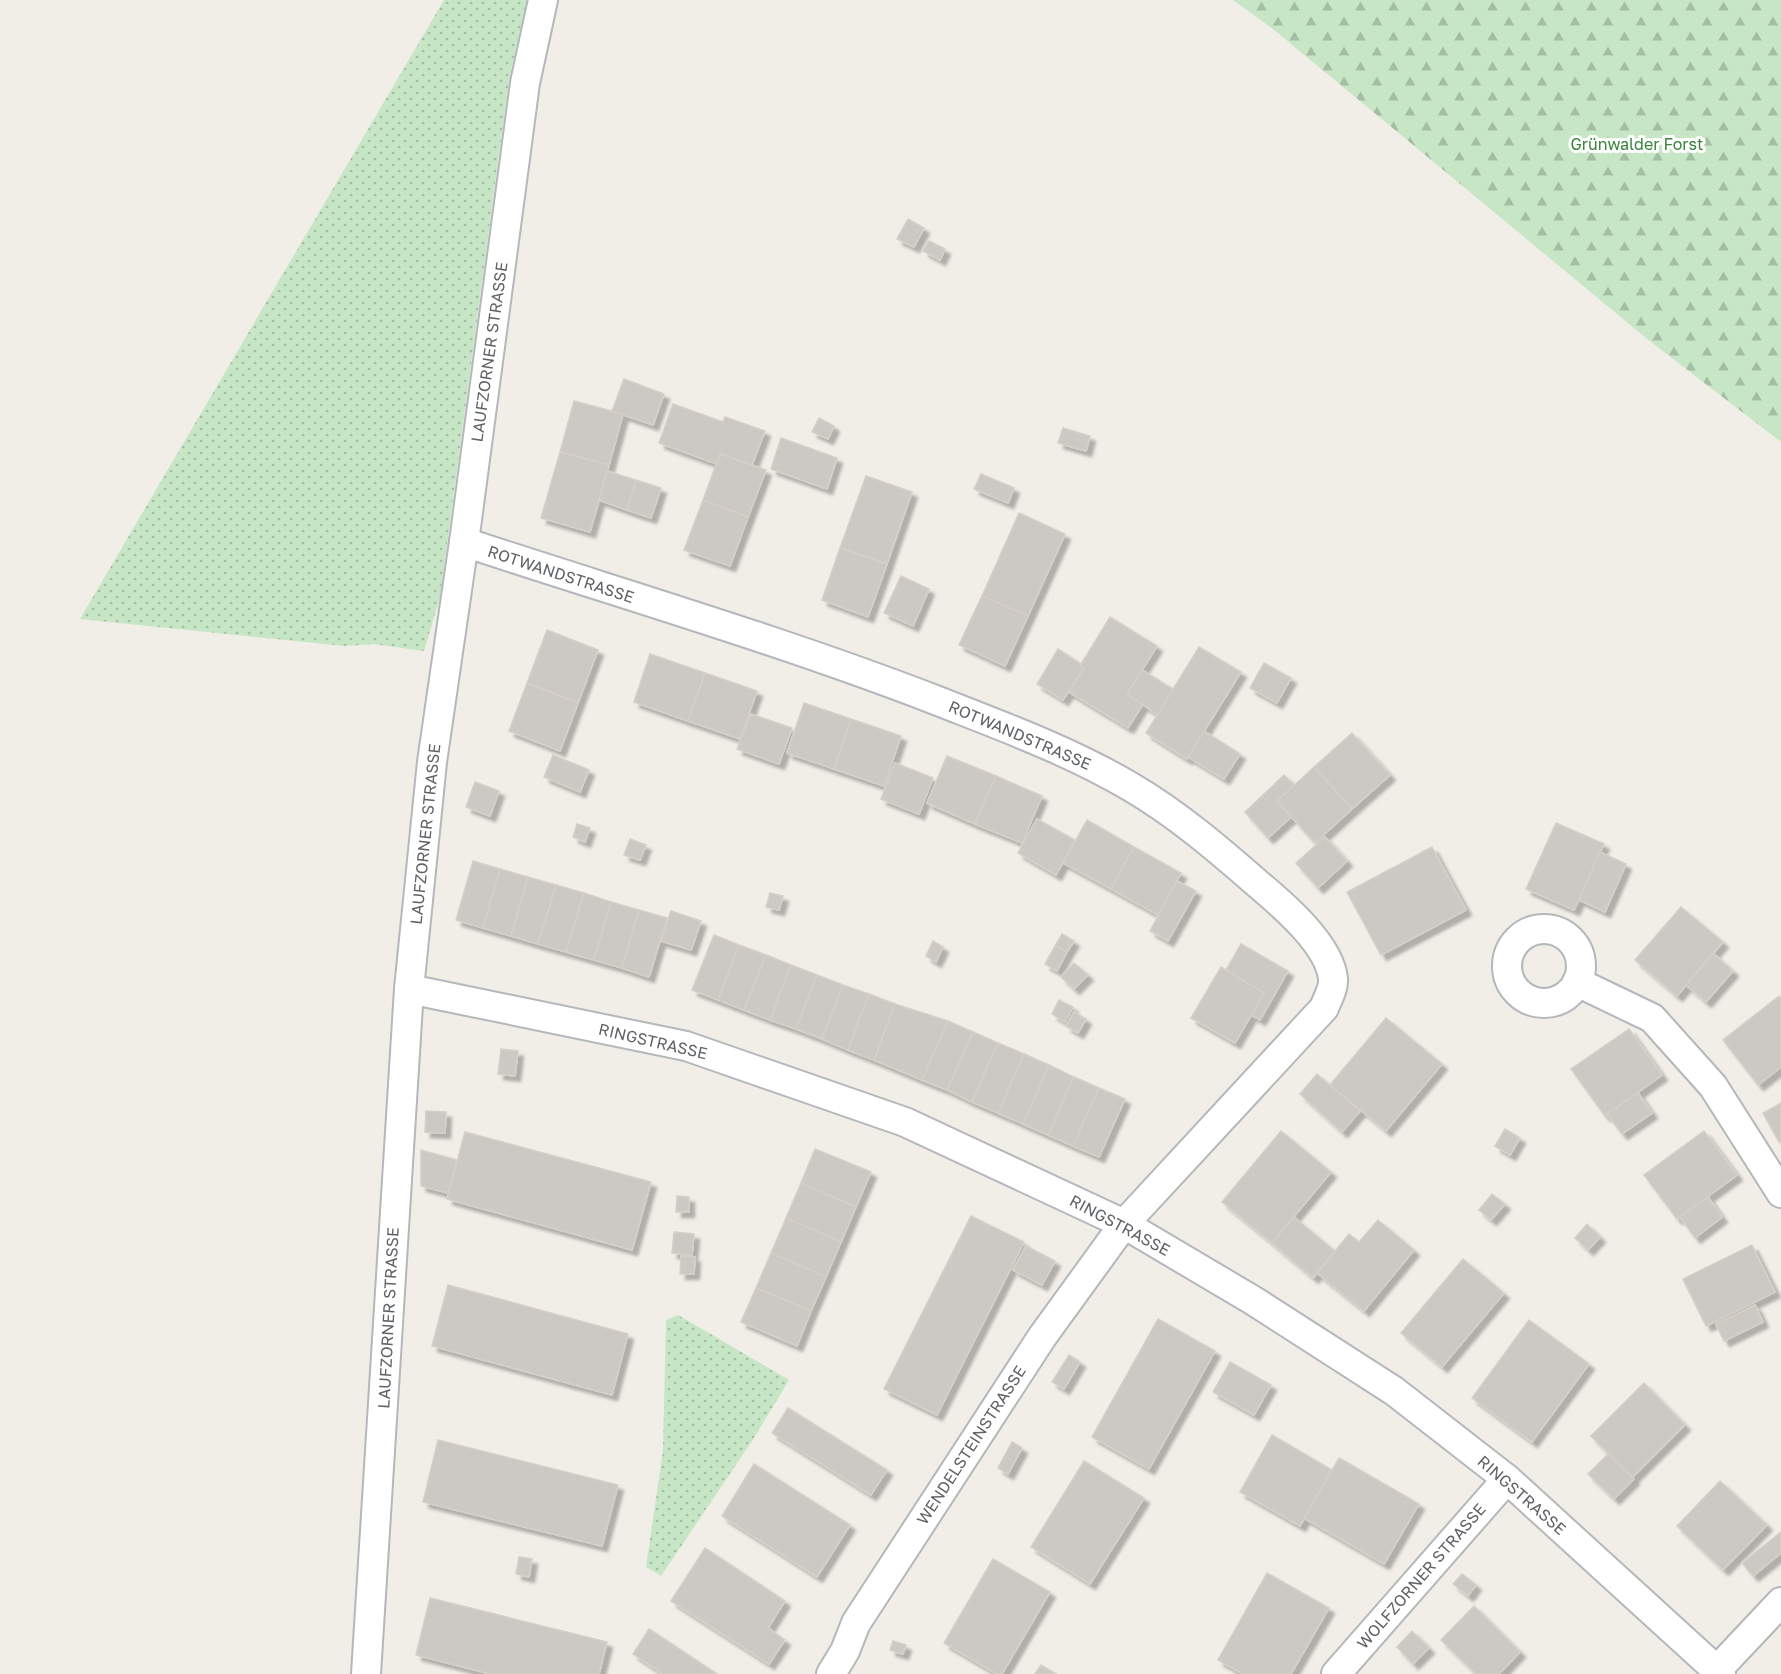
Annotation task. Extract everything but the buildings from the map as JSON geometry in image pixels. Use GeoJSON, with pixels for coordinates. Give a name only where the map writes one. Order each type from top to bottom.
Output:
{"type":"FeatureCollection","features":[{"type":"Feature","properties":{"kind":"street","name":"LAUFZORNER STRASSE"},"geometry":{"type":"LineString","coordinates":[[366,1674],[409,989],[432,762],[464,542],[525,83],[543,0]]}},
{"type":"Feature","properties":{"kind":"street","name":"ROTWANDSTRASSE"},"geometry":{"type":"LineString","coordinates":[[464,542],[863,672],[1048,744],[1106,772],[1167,810],[1210,842],[1289,910],[1325,953],[1333,980],[1324,1008],[1124,1224]]}},
{"type":"Feature","properties":{"kind":"street"},"geometry":{"type":"LineString","coordinates":[[1578,982],[1652,1018],[1713,1086],[1781,1193]]}},
{"type":"Feature","properties":{"kind":"street","name":"RINGSTRASSE"},"geometry":{"type":"LineString","coordinates":[[409,989],[686,1046],[905,1122],[1124,1224],[1254,1301],[1394,1391],[1507,1479],[1719,1672]]}},
{"type":"Feature","properties":{"kind":"street","name":"WENDELSTEINSTRASSE"},"geometry":{"type":"LineString","coordinates":[[831,1674],[845,1651],[856,1623],[969,1448],[1042,1337],[1124,1224]]}},
{"type":"Feature","properties":{"kind":"street","name":"WOLFZORNER STRASSE"},"geometry":{"type":"LineString","coordinates":[[1336,1674],[1507,1479]]}},
{"type":"Feature","properties":{"kind":"street"},"geometry":{"type":"LineString","coordinates":[[1719,1672],[1781,1602]]}},
{"type":"Feature","properties":{"kind":"green space"},"geometry":{"type":"Polygon","coordinates":[[[444,0],[527,0],[509,79],[440,597],[424,651],[374,644],[344,646],[80,619],[444,0]]]}},
{"type":"Feature","properties":{"kind":"green space","name":"Grünwalder Forst"},"geometry":{"type":"Polygon","coordinates":[[[1233,0],[1781,0],[1781,442],[1646,338],[1273,29],[1233,0]]]}},
{"type":"Feature","properties":{"kind":"green space"},"geometry":{"type":"Polygon","coordinates":[[[678,1315],[789,1380],[752,1441],[661,1576],[646,1567],[663,1451],[666,1320],[678,1315]]]}}]}
